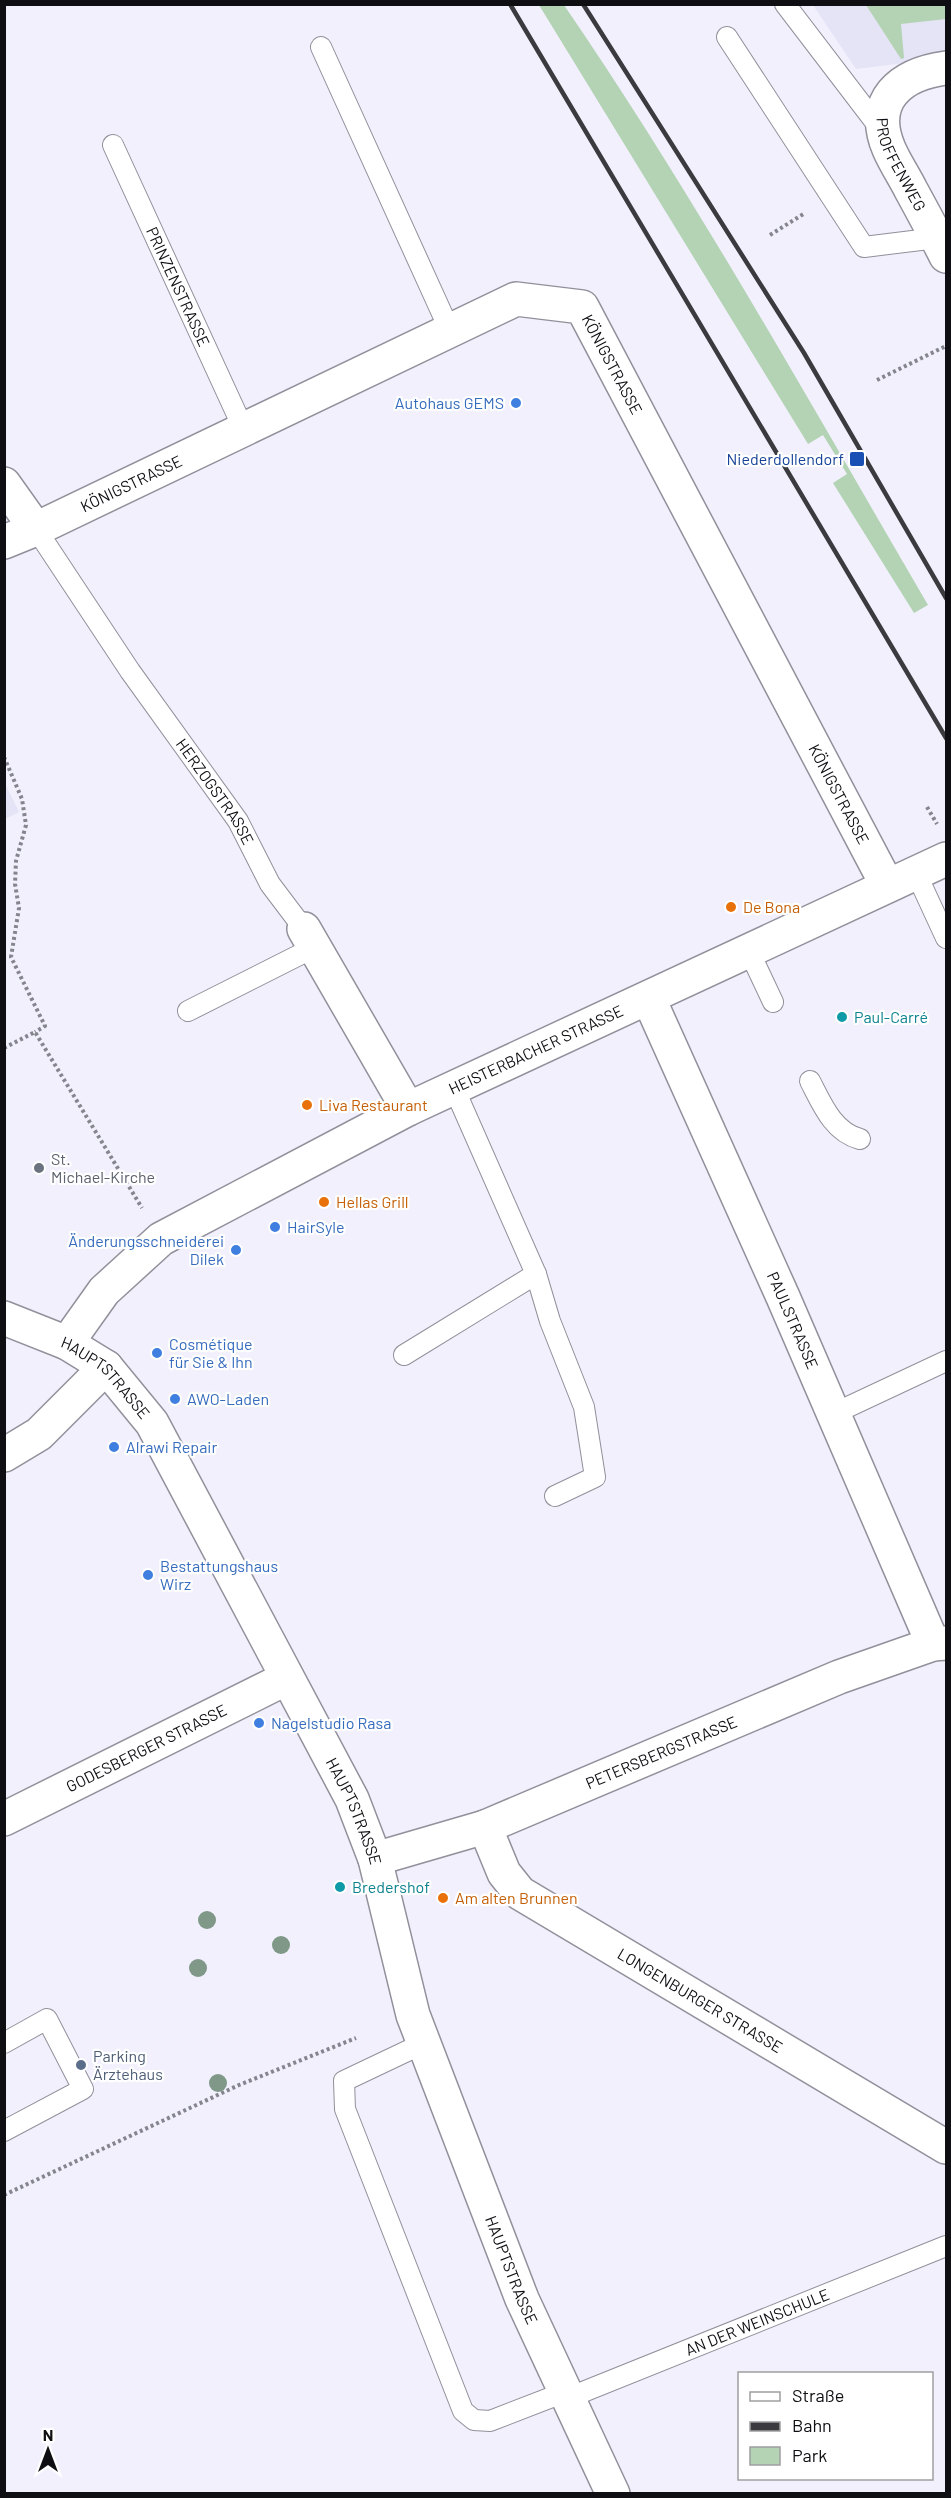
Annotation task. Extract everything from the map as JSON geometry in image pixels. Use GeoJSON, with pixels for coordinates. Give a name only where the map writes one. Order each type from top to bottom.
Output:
{"type":"FeatureCollection","features":[{"type":"Feature","properties":{"kind":"street","name":"PROFFENWEG"},"geometry":{"type":"LineString","coordinates":[[942,247],[889,149],[882,117],[885,106],[899,84],[928,71],[946,68]]}},
{"type":"Feature","properties":{"kind":"street","name":"KÖNIGSTRASSE"},"geometry":{"type":"LineString","coordinates":[[4,542],[36,529],[516,299],[582,307],[901,879]]}},
{"type":"Feature","properties":{"kind":"street","name":"HERZOGSTRASSE"},"geometry":{"type":"LineString","coordinates":[[4,484],[36,529]]}},
{"type":"Feature","properties":{"kind":"street","name":"HEISTERBACHER STRASSE"},"geometry":{"type":"LineString","coordinates":[[67,1343],[104,1291],[161,1239],[408,1109],[649,999],[946,859]]}},
{"type":"Feature","properties":{"kind":"street","name":"HERZOGSTRASSE"},"geometry":{"type":"LineString","coordinates":[[309,938],[408,1109]]}},
{"type":"Feature","properties":{"kind":"street","name":"PAULSTRASSE"},"geometry":{"type":"LineString","coordinates":[[649,999],[834,1414],[940,1644]]}},
{"type":"Feature","properties":{"kind":"street","name":"HAUPTSTRASSE"},"geometry":{"type":"LineString","coordinates":[[4,1318],[67,1343],[106,1367],[152,1423],[352,1799],[375,1859],[412,2015],[522,2300],[613,2493]]}},
{"type":"Feature","properties":{"kind":"street"},"geometry":{"type":"LineString","coordinates":[[4,1455],[39,1434],[106,1367]]}},
{"type":"Feature","properties":{"kind":"street","name":"PETERSBERGSTRASSE"},"geometry":{"type":"LineString","coordinates":[[375,1859],[484,1827],[839,1677],[940,1644]]}},
{"type":"Feature","properties":{"kind":"street","name":"GODESBERGER STRASSE"},"geometry":{"type":"LineString","coordinates":[[4,1819],[287,1678]]}},
{"type":"Feature","properties":{"kind":"street","name":"LONGENBURGER STRASSE"},"geometry":{"type":"LineString","coordinates":[[484,1827],[504,1874],[520,1893],[946,2147]]}},
{"type":"Feature","properties":{"kind":"lane"},"geometry":{"type":"LineString","coordinates":[[785,4],[884,133]]}},
{"type":"Feature","properties":{"kind":"lane"},"geometry":{"type":"LineString","coordinates":[[727,37],[864,247],[942,247]]}},
{"type":"Feature","properties":{"kind":"lane"},"geometry":{"type":"LineString","coordinates":[[321,47],[450,331]]}},
{"type":"Feature","properties":{"kind":"lane","name":"PRINZENSTRASSE"},"geometry":{"type":"LineString","coordinates":[[113,145],[244,430]]}},
{"type":"Feature","properties":{"kind":"lane","name":"HERZOGSTRASSE"},"geometry":{"type":"LineString","coordinates":[[36,529],[130,671],[238,821],[270,884],[309,938]]}},
{"type":"Feature","properties":{"kind":"lane"},"geometry":{"type":"LineString","coordinates":[[901,879],[946,938]]}},
{"type":"Feature","properties":{"kind":"lane"},"geometry":{"type":"LineString","coordinates":[[188,1011],[309,938]]}},
{"type":"Feature","properties":{"kind":"lane"},"geometry":{"type":"LineString","coordinates":[[749,951],[773,1002]]}},
{"type":"Feature","properties":{"kind":"lane"},"geometry":{"type":"LineString","coordinates":[[810,1081],[829,1117],[848,1136],[860,1139]]}},
{"type":"Feature","properties":{"kind":"lane"},"geometry":{"type":"LineString","coordinates":[[454,1088],[536,1274],[550,1321],[585,1407],[596,1477],[555,1496]]}},
{"type":"Feature","properties":{"kind":"lane"},"geometry":{"type":"LineString","coordinates":[[404,1355],[536,1274]]}},
{"type":"Feature","properties":{"kind":"lane"},"geometry":{"type":"LineString","coordinates":[[834,1414],[946,1361]]}},
{"type":"Feature","properties":{"kind":"lane"},"geometry":{"type":"LineString","coordinates":[[4,2043],[48,2019],[83,2089],[4,2131]]}},
{"type":"Feature","properties":{"kind":"lane","name":"AN DER WEINSCHULE"},"geometry":{"type":"LineString","coordinates":[[424,2043],[344,2081],[343,2096],[345,2109],[463,2411],[474,2420],[490,2421],[566,2395],[946,2246]]}},
{"type":"Feature","properties":{"kind":"path"},"geometry":{"type":"LineString","coordinates":[[770,235],[831,196]]}},
{"type":"Feature","properties":{"kind":"path"},"geometry":{"type":"LineString","coordinates":[[877,380],[946,346]]}},
{"type":"Feature","properties":{"kind":"path"},"geometry":{"type":"LineString","coordinates":[[4,757],[22,799],[26,825],[16,861],[15,884],[19,908],[11,957],[45,1026],[4,1048]]}},
{"type":"Feature","properties":{"kind":"path"},"geometry":{"type":"LineString","coordinates":[[35,1032],[161,1239]]}},
{"type":"Feature","properties":{"kind":"path"},"geometry":{"type":"LineString","coordinates":[[4,2196],[239,2085],[358,2037]]}},
{"type":"Feature","properties":{"kind":"shaded area"},"geometry":{"type":"Polygon","coordinates":[[[813,5],[946,5],[946,58],[856,69],[813,5]]]}},
{"type":"Feature","properties":{"kind":"shaded area"},"geometry":{"type":"Polygon","coordinates":[[[4,781],[19,812],[5,819],[4,819],[4,781]]]}},
{"type":"Feature","properties":{"kind":"green space"},"geometry":{"type":"Polygon","coordinates":[[[539,5],[564,5],[613,78],[706,226],[928,605],[914,613],[833,483],[847,474],[823,435],[808,444],[539,5]]]}},
{"type":"Feature","properties":{"kind":"green space"},"geometry":{"type":"Polygon","coordinates":[[[866,5],[946,5],[946,19],[901,24],[904,58],[901,59],[866,5]]]}},
{"type":"Feature","properties":{"kind":"railway"},"geometry":{"type":"LineString","coordinates":[[510,4],[946,738]]}},
{"type":"Feature","properties":{"kind":"railway"},"geometry":{"type":"LineString","coordinates":[[583,4],[804,353],[946,598]]}},
{"type":"Feature","properties":{"kind":"place","name":"Autohaus GEMS"},"geometry":{"type":"Point","coordinates":[516,403]}},
{"type":"Feature","properties":{"kind":"place","name":"Niederdollendorf"},"geometry":{"type":"Point","coordinates":[857,459]}},
{"type":"Feature","properties":{"kind":"place","name":"De Bona"},"geometry":{"type":"Point","coordinates":[731,907]}},
{"type":"Feature","properties":{"kind":"place","name":"Paul-Carré"},"geometry":{"type":"Point","coordinates":[842,1017]}},
{"type":"Feature","properties":{"kind":"place","name":"Liva Restaurant"},"geometry":{"type":"Point","coordinates":[307,1105]}},
{"type":"Feature","properties":{"kind":"place","name":"St. Michael-Kirche"},"geometry":{"type":"Point","coordinates":[39,1168]}},
{"type":"Feature","properties":{"kind":"place","name":"Hellas Grill"},"geometry":{"type":"Point","coordinates":[324,1202]}},
{"type":"Feature","properties":{"kind":"place","name":"HairSyle"},"geometry":{"type":"Point","coordinates":[275,1227]}},
{"type":"Feature","properties":{"kind":"place","name":"Änderungsschneiderei Dilek"},"geometry":{"type":"Point","coordinates":[236,1250]}},
{"type":"Feature","properties":{"kind":"place","name":"Cosmétique für Sie & Ihn"},"geometry":{"type":"Point","coordinates":[157,1353]}},
{"type":"Feature","properties":{"kind":"place","name":"AWO-Laden"},"geometry":{"type":"Point","coordinates":[175,1399]}},
{"type":"Feature","properties":{"kind":"place","name":"Alrawi Repair"},"geometry":{"type":"Point","coordinates":[114,1447]}},
{"type":"Feature","properties":{"kind":"place","name":"Bestattungshaus Wirz"},"geometry":{"type":"Point","coordinates":[148,1575]}},
{"type":"Feature","properties":{"kind":"place","name":"Nagelstudio Rasa"},"geometry":{"type":"Point","coordinates":[259,1723]}},
{"type":"Feature","properties":{"kind":"place","name":"Bredershof"},"geometry":{"type":"Point","coordinates":[340,1887]}},
{"type":"Feature","properties":{"kind":"place","name":"Am alten Brunnen"},"geometry":{"type":"Point","coordinates":[443,1898]}},
{"type":"Feature","properties":{"kind":"place","name":"Parking Ärztehaus"},"geometry":{"type":"Point","coordinates":[81,2065]}}]}
